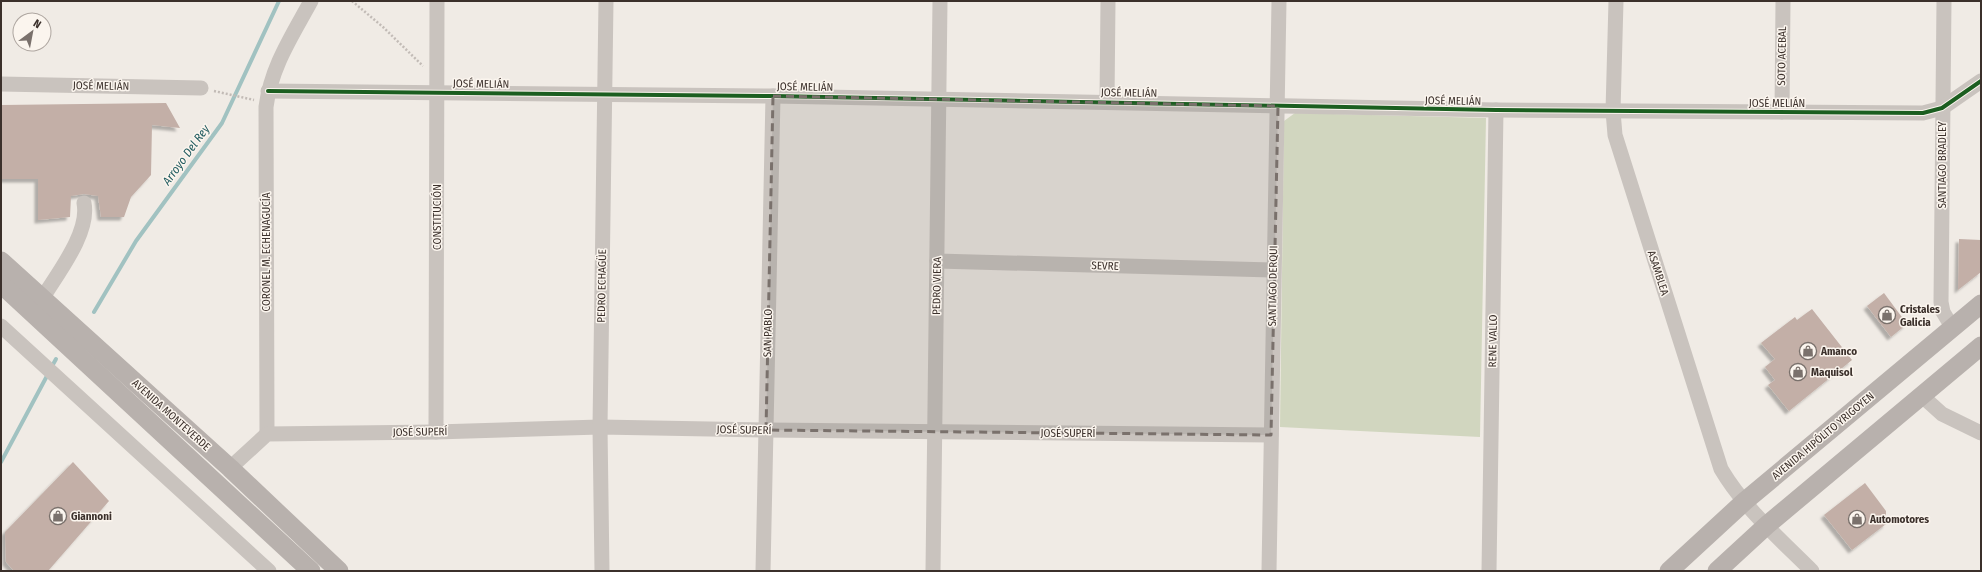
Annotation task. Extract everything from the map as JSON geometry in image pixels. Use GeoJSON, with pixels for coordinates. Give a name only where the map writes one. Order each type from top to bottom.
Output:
{"type":"FeatureCollection","features":[{"type":"Feature","properties":{"kind":"main road","name":"AVENIDA MONTEVERDE"},"geometry":{"type":"LineString","coordinates":[[1,261],[230,468],[339,571]]}},
{"type":"Feature","properties":{"kind":"main road","name":"AVENIDA MONTEVERDE"},"geometry":{"type":"LineString","coordinates":[[1,284],[311,571]]}},
{"type":"Feature","properties":{"kind":"main road","name":"AVENIDA HIPÓLITO YRIGOYEN"},"geometry":{"type":"LineString","coordinates":[[1669,571],[1745,501],[1981,304]]}},
{"type":"Feature","properties":{"kind":"main road"},"geometry":{"type":"LineString","coordinates":[[1717,571],[1767,525],[1981,346]]}},
{"type":"Feature","properties":{"kind":"street","name":"CORONEL M. ECHENAGUCÍA"},"geometry":{"type":"LineString","coordinates":[[267,434],[266,107],[273,71],[311,1]]}},
{"type":"Feature","properties":{"kind":"street","name":"CONSTITUCIÓN"},"geometry":{"type":"LineString","coordinates":[[436,432],[437,1]]}},
{"type":"Feature","properties":{"kind":"street","name":"PEDRO ECHAGÜE"},"geometry":{"type":"LineString","coordinates":[[602,571],[600,427],[606,1]]}},
{"type":"Feature","properties":{"kind":"street","name":"PEDRO VIERA"},"geometry":{"type":"LineString","coordinates":[[933,571],[936,432],[940,1]]}},
{"type":"Feature","properties":{"kind":"street"},"geometry":{"type":"LineString","coordinates":[[1107,102],[1108,1]]}},
{"type":"Feature","properties":{"kind":"street","name":"SANTIAGO DERQUI"},"geometry":{"type":"LineString","coordinates":[[1269,571],[1273,270],[1278,106],[1279,1]]}},
{"type":"Feature","properties":{"kind":"street","name":"ASAMBLEA"},"geometry":{"type":"LineString","coordinates":[[1616,1],[1613,125],[1619,149],[1721,469],[1729,482],[1745,501],[1812,571]]}},
{"type":"Feature","properties":{"kind":"street","name":"SOTO ACEBAL"},"geometry":{"type":"LineString","coordinates":[[1782,112],[1783,1]]}},
{"type":"Feature","properties":{"kind":"street","name":"SANTIAGO BRADLEY"},"geometry":{"type":"LineString","coordinates":[[1944,1],[1941,302],[1943,312],[1952,327]]}},
{"type":"Feature","properties":{"kind":"street","name":"JOSÉ MELIÁN"},"geometry":{"type":"LineString","coordinates":[[268,91],[437,86],[605,94],[1496,110],[1923,113],[1942,108],[1981,81]]}},
{"type":"Feature","properties":{"kind":"street","name":"JOSÉ MELIÁN"},"geometry":{"type":"LineString","coordinates":[[1,84],[201,88]]}},
{"type":"Feature","properties":{"kind":"street","name":"SAN PABLO"},"geometry":{"type":"LineString","coordinates":[[763,571],[773,96]]}},
{"type":"Feature","properties":{"kind":"street","name":"RENE VALLO"},"geometry":{"type":"LineString","coordinates":[[1489,571],[1496,110]]}},
{"type":"Feature","properties":{"kind":"street"},"geometry":{"type":"LineString","coordinates":[[42,299],[82,229],[86,212],[84,203]]}},
{"type":"Feature","properties":{"kind":"street","name":"SEVRE"},"geometry":{"type":"LineString","coordinates":[[937,261],[1273,270]]}},
{"type":"Feature","properties":{"kind":"street"},"geometry":{"type":"LineString","coordinates":[[1,326],[269,571]]}},
{"type":"Feature","properties":{"kind":"street"},"geometry":{"type":"LineString","coordinates":[[1921,395],[1942,414],[1981,433]]}},
{"type":"Feature","properties":{"kind":"street","name":"JOSÉ SUPERÍ"},"geometry":{"type":"LineString","coordinates":[[267,434],[436,432],[600,427],[936,432],[1271,434]]}},
{"type":"Feature","properties":{"kind":"street"},"geometry":{"type":"LineString","coordinates":[[230,468],[267,434]]}},
{"type":"Feature","properties":{"kind":"path"},"geometry":{"type":"LineString","coordinates":[[352,1],[383,27],[437,86]]}},
{"type":"Feature","properties":{"kind":"path"},"geometry":{"type":"LineString","coordinates":[[225,93],[244,97]]}},
{"type":"Feature","properties":{"kind":"highlighted area"},"geometry":{"type":"Polygon","coordinates":[[[773,96],[1278,106],[1271,435],[766,430],[773,96]]]}},
{"type":"Feature","properties":{"kind":"green space"},"geometry":{"type":"Polygon","coordinates":[[[1295,113],[1486,118],[1480,437],[1280,427],[1284,121],[1295,113]]]}},
{"type":"Feature","properties":{"kind":"building"},"geometry":{"type":"Polygon","coordinates":[[[166,103],[180,128],[152,125],[151,175],[131,197],[124,217],[101,217],[98,196],[84,194],[71,196],[70,217],[38,220],[38,179],[1,179],[1,105],[166,103]]]}},
{"type":"Feature","properties":{"kind":"building"},"geometry":{"type":"Polygon","coordinates":[[[1959,239],[1981,240],[1981,272],[1958,290],[1959,239]]]}},
{"type":"Feature","properties":{"kind":"building","name":"Cristales Galicia"},"geometry":{"type":"Polygon","coordinates":[[[1884,293],[1907,324],[1891,337],[1867,306],[1884,293]]]}},
{"type":"Feature","properties":{"kind":"building"},"geometry":{"type":"Polygon","coordinates":[[[1812,309],[1852,360],[1789,411],[1768,385],[1775,380],[1765,367],[1775,359],[1761,343],[1795,317],[1797,320],[1812,309]]]}},
{"type":"Feature","properties":{"kind":"building","name":"Giannoni"},"geometry":{"type":"Polygon","coordinates":[[[73,462],[109,501],[48,571],[14,571],[6,562],[5,532],[73,462]]]}},
{"type":"Feature","properties":{"kind":"building","name":"Automotores"},"geometry":{"type":"Polygon","coordinates":[[[1865,483],[1886,511],[1886,524],[1852,550],[1824,515],[1865,483]]]}},
{"type":"Feature","properties":{"kind":"waterway","name":"Arroyo Del Rey"},"geometry":{"type":"LineString","coordinates":[[94,312],[136,241],[222,123],[279,1]]}},
{"type":"Feature","properties":{"kind":"waterway","name":"Arroyo Del Rey"},"geometry":{"type":"LineString","coordinates":[[51,368],[56,359]]}},
{"type":"Feature","properties":{"kind":"waterway","name":"Arroyo Del Rey"},"geometry":{"type":"LineString","coordinates":[[1,462],[48,374]]}},
{"type":"Feature","properties":{"kind":"cycle path"},"geometry":{"type":"LineString","coordinates":[[268,91],[773,96],[1496,110],[1923,113],[1942,108],[1981,81]]}},
{"type":"Feature","properties":{"kind":"place","name":"Cristales Galicia"},"geometry":{"type":"Point","coordinates":[1887,315]}},
{"type":"Feature","properties":{"kind":"place","name":"Amanco"},"geometry":{"type":"Point","coordinates":[1808,351]}},
{"type":"Feature","properties":{"kind":"place","name":"Maquisol"},"geometry":{"type":"Point","coordinates":[1798,372]}},
{"type":"Feature","properties":{"kind":"place","name":"Giannoni"},"geometry":{"type":"Point","coordinates":[58,516]}},
{"type":"Feature","properties":{"kind":"place","name":"Automotores"},"geometry":{"type":"Point","coordinates":[1857,519]}}]}
